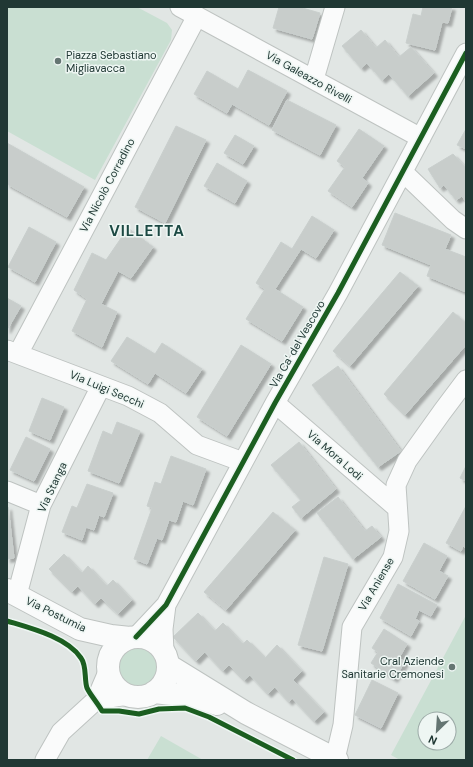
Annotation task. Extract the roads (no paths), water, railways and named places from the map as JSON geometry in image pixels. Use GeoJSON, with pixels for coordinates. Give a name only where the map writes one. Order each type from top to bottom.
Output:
{"type":"FeatureCollection","features":[{"type":"Feature","properties":{"kind":"street"},"geometry":{"type":"LineString","coordinates":[[314,79],[335,7]]}},
{"type":"Feature","properties":{"kind":"street","name":"Via Galeazzo Rivelli"},"geometry":{"type":"LineString","coordinates":[[185,9],[421,138]]}},
{"type":"Feature","properties":{"kind":"street","name":"Via Nicolò Corradino"},"geometry":{"type":"LineString","coordinates":[[12,352],[185,9]]}},
{"type":"Feature","properties":{"kind":"street","name":"Via Ca' del Vescovo"},"geometry":{"type":"LineString","coordinates":[[133,638],[166,605],[275,403],[338,293],[466,53]]}},
{"type":"Feature","properties":{"kind":"street"},"geometry":{"type":"LineString","coordinates":[[403,172],[453,220],[466,229]]}},
{"type":"Feature","properties":{"kind":"street","name":"Via Luigi Secchi"},"geometry":{"type":"LineString","coordinates":[[12,352],[128,396],[160,413],[197,445],[243,462]]}},
{"type":"Feature","properties":{"kind":"street","name":"Via Aniense"},"geometry":{"type":"LineString","coordinates":[[336,760],[343,725],[352,627],[393,557],[399,531],[396,507],[396,485],[407,462],[466,380]]}},
{"type":"Feature","properties":{"kind":"street","name":"Via Stanga"},"geometry":{"type":"LineString","coordinates":[[12,592],[41,505],[101,386]]}},
{"type":"Feature","properties":{"kind":"street","name":"Via Mora Lodi"},"geometry":{"type":"LineString","coordinates":[[275,403],[396,507]]}},
{"type":"Feature","properties":{"kind":"street"},"geometry":{"type":"LineString","coordinates":[[7,491],[41,505]]}},
{"type":"Feature","properties":{"kind":"street","name":"Via Postumia"},"geometry":{"type":"LineString","coordinates":[[12,592],[80,629],[111,636],[144,638],[152,641],[166,658],[246,713],[336,760]]}},
{"type":"Feature","properties":{"kind":"street","name":"Via Ca' del Vescovo"},"geometry":{"type":"LineString","coordinates":[[166,605],[163,629],[166,658]]}},
{"type":"Feature","properties":{"kind":"street"},"geometry":{"type":"LineString","coordinates":[[80,629],[98,646],[108,667],[111,680],[115,686],[121,692],[128,695]]}},
{"type":"Feature","properties":{"kind":"street"},"geometry":{"type":"LineString","coordinates":[[45,760],[61,732],[96,700],[111,654],[116,647],[122,642],[133,638]]}},
{"type":"Feature","properties":{"kind":"street"},"geometry":{"type":"LineString","coordinates":[[154,692],[165,680],[167,673],[166,658]]}},
{"type":"Feature","properties":{"kind":"street","name":"Via Postumia"},"geometry":{"type":"LineString","coordinates":[[128,695],[137,697],[146,696],[154,692],[191,696],[246,713]]}},
{"type":"Feature","properties":{"kind":"street"},"geometry":{"type":"LineString","coordinates":[[96,700],[128,695]]}},
{"type":"Feature","properties":{"kind":"place","name":"Piazza Sebastiano Migliavacca"},"geometry":{"type":"Point","coordinates":[58,61]}},
{"type":"Feature","properties":{"kind":"place","name":"Cral Aziende Sanitarie Cremonesi"},"geometry":{"type":"Point","coordinates":[452,667]}},
{"type":"Feature","properties":{"kind":"district","name":"VILLETTA"},"geometry":{"type":"Point","coordinates":[147,231]}}]}
